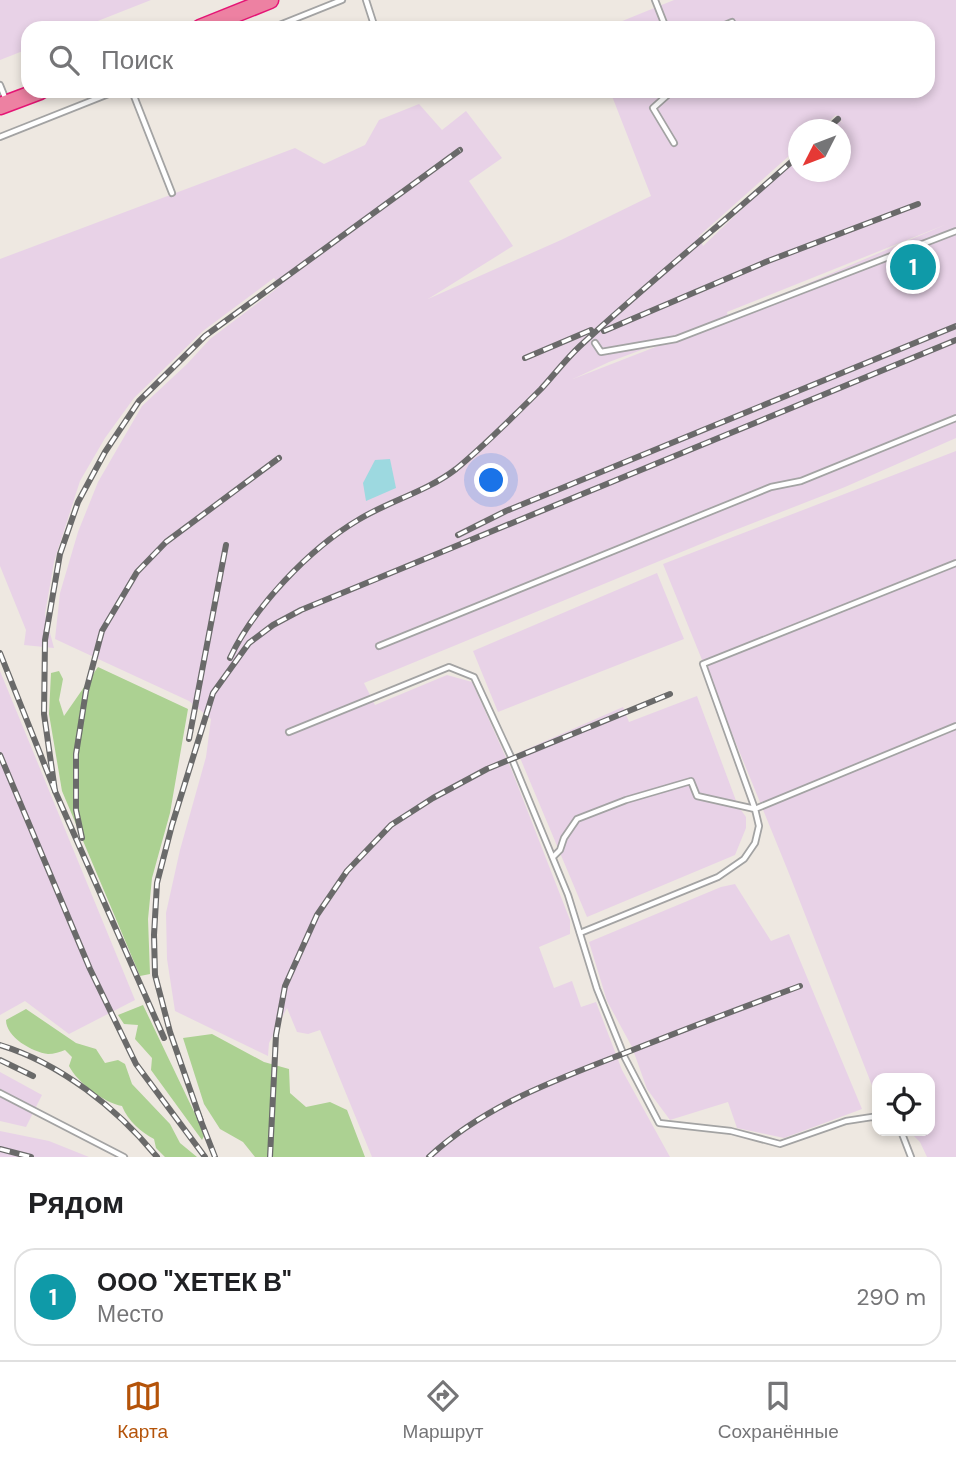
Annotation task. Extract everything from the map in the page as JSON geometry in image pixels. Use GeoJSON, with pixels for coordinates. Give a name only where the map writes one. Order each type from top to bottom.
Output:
{"type":"FeatureCollection","features":[{"type":"Feature","properties":{"kind":"highway"},"geometry":{"type":"LineString","coordinates":[[218,21],[270,0]]}},
{"type":"Feature","properties":{"kind":"highway"},"geometry":{"type":"LineString","coordinates":[[4,105],[22,98]]}},
{"type":"Feature","properties":{"kind":"lane"},"geometry":{"type":"LineString","coordinates":[[290,21],[342,0]]}},
{"type":"Feature","properties":{"kind":"lane"},"geometry":{"type":"LineString","coordinates":[[366,0],[373,21]]}},
{"type":"Feature","properties":{"kind":"lane"},"geometry":{"type":"LineString","coordinates":[[655,0],[663,21]]}},
{"type":"Feature","properties":{"kind":"lane"},"geometry":{"type":"LineString","coordinates":[[0,85],[4,105]]}},
{"type":"Feature","properties":{"kind":"lane"},"geometry":{"type":"LineString","coordinates":[[0,137],[98,98]]}},
{"type":"Feature","properties":{"kind":"lane"},"geometry":{"type":"LineString","coordinates":[[135,98],[172,193]]}},
{"type":"Feature","properties":{"kind":"lane"},"geometry":{"type":"LineString","coordinates":[[664,98],[653,108],[674,143]]}},
{"type":"Feature","properties":{"kind":"lane"},"geometry":{"type":"LineString","coordinates":[[595,343],[601,352],[676,339],[956,231]]}},
{"type":"Feature","properties":{"kind":"lane"},"geometry":{"type":"LineString","coordinates":[[379,646],[771,486],[801,481],[956,418]]}},
{"type":"Feature","properties":{"kind":"lane"},"geometry":{"type":"LineString","coordinates":[[580,933],[718,877],[744,859],[755,843],[759,825],[755,809],[702,664],[956,563]]}},
{"type":"Feature","properties":{"kind":"lane"},"geometry":{"type":"LineString","coordinates":[[289,732],[449,667],[474,677],[569,895],[597,989],[625,1058],[659,1123],[731,1131],[780,1144],[846,1121],[872,1117]]}},
{"type":"Feature","properties":{"kind":"lane"},"geometry":{"type":"LineString","coordinates":[[553,857],[560,850],[564,838],[577,819],[626,800],[691,782],[696,796],[755,809],[956,726]]}},
{"type":"Feature","properties":{"kind":"lane"},"geometry":{"type":"LineString","coordinates":[[0,1093],[124,1157]]}},
{"type":"Feature","properties":{"kind":"lane"},"geometry":{"type":"LineString","coordinates":[[903,1136],[911,1157]]}},
{"type":"Feature","properties":{"kind":"shaded area"},"geometry":{"type":"Polygon","coordinates":[[[0,0],[151,0],[98,21],[21,21],[21,52],[0,60],[0,0]]]}},
{"type":"Feature","properties":{"kind":"shaded area"},"geometry":{"type":"Polygon","coordinates":[[[674,0],[956,0],[956,438],[845,487],[364,683],[375,705],[447,675],[472,682],[512,771],[570,920],[570,934],[539,947],[554,988],[572,981],[581,1007],[596,1002],[622,1070],[670,1157],[372,1157],[320,1030],[308,1034],[297,1032],[287,1008],[269,1043],[268,1056],[175,1011],[167,959],[166,913],[206,757],[211,719],[189,701],[55,639],[60,593],[78,532],[98,482],[142,406],[210,339],[280,286],[274,278],[203,331],[134,398],[105,438],[80,481],[54,562],[45,614],[54,648],[24,645],[26,630],[0,566],[0,259],[295,148],[324,164],[365,145],[379,120],[419,104],[442,130],[466,111],[502,158],[469,181],[513,246],[428,299],[561,240],[651,196],[613,98],[935,98],[935,21],[622,21],[674,0]],[[947,224],[727,312],[729,317],[947,224]],[[708,325],[609,362],[573,379],[708,325]]]}},
{"type":"Feature","properties":{"kind":"shaded area"},"geometry":{"type":"Polygon","coordinates":[[[956,451],[956,1157],[927,1157],[914,1136],[935,1136],[935,1073],[872,1073],[872,1085],[663,564],[956,451]]]}},
{"type":"Feature","properties":{"kind":"shaded area"},"geometry":{"type":"Polygon","coordinates":[[[657,573],[684,639],[498,712],[473,651],[657,573]]]}},
{"type":"Feature","properties":{"kind":"shaded area"},"geometry":{"type":"Polygon","coordinates":[[[0,671],[135,1000],[69,1034],[25,1001],[0,1015],[0,671]]]}},
{"type":"Feature","properties":{"kind":"shaded area"},"geometry":{"type":"Polygon","coordinates":[[[697,696],[738,806],[746,817],[746,828],[735,855],[587,917],[518,753],[623,707],[629,722],[697,696]]]}},
{"type":"Feature","properties":{"kind":"shaded area"},"geometry":{"type":"Polygon","coordinates":[[[735,884],[771,941],[789,934],[862,1109],[784,1138],[737,1128],[728,1102],[670,1120],[647,1089],[632,1047],[607,1001],[589,942],[721,887],[735,884]]]}},
{"type":"Feature","properties":{"kind":"shaded area"},"geometry":{"type":"Polygon","coordinates":[[[0,1072],[42,1095],[26,1127],[0,1121],[0,1072]]]}},
{"type":"Feature","properties":{"kind":"shaded area"},"geometry":{"type":"Polygon","coordinates":[[[0,1131],[49,1141],[89,1157],[0,1157],[0,1131]]]}},
{"type":"Feature","properties":{"kind":"green space"},"geometry":{"type":"Polygon","coordinates":[[[98,667],[188,709],[170,813],[152,878],[148,919],[150,974],[140,976],[62,791],[49,714],[51,673],[59,671],[63,679],[59,700],[64,716],[98,667]]]}},
{"type":"Feature","properties":{"kind":"green space"},"geometry":{"type":"Polygon","coordinates":[[[143,1005],[197,1118],[204,1136],[202,1140],[151,1070],[152,1058],[135,1039],[138,1025],[124,1024],[118,1015],[143,1005]]]}},
{"type":"Feature","properties":{"kind":"green space"},"geometry":{"type":"Polygon","coordinates":[[[26,1009],[76,1043],[96,1049],[105,1063],[118,1060],[125,1064],[132,1084],[170,1124],[180,1143],[197,1157],[165,1157],[156,1148],[154,1139],[135,1126],[122,1106],[99,1096],[78,1079],[69,1066],[72,1057],[65,1050],[52,1054],[42,1053],[15,1038],[6,1020],[26,1009]]]}},
{"type":"Feature","properties":{"kind":"green space"},"geometry":{"type":"Polygon","coordinates":[[[212,1034],[264,1062],[289,1069],[290,1093],[306,1107],[330,1102],[347,1110],[365,1157],[255,1157],[243,1142],[220,1129],[204,1104],[183,1038],[212,1034]]]}},
{"type":"Feature","properties":{"kind":"water"},"geometry":{"type":"Polygon","coordinates":[[[390,459],[396,488],[366,501],[363,483],[375,460],[390,459]]]}},
{"type":"Feature","properties":{"kind":"railway"},"geometry":{"type":"LineString","coordinates":[[55,791],[44,714],[45,640],[60,554],[78,502],[105,452],[139,401],[205,336],[460,150]]}},
{"type":"Feature","properties":{"kind":"railway"},"geometry":{"type":"LineString","coordinates":[[230,658],[253,619],[302,563],[358,520],[432,484],[456,469],[521,409],[580,346],[788,165]]}},
{"type":"Feature","properties":{"kind":"railway"},"geometry":{"type":"LineString","coordinates":[[604,331],[768,261],[918,204]]}},
{"type":"Feature","properties":{"kind":"railway"},"geometry":{"type":"LineString","coordinates":[[458,535],[506,511],[956,326]]}},
{"type":"Feature","properties":{"kind":"railway"},"geometry":{"type":"LineString","coordinates":[[525,358],[591,330]]}},
{"type":"Feature","properties":{"kind":"railway"},"geometry":{"type":"LineString","coordinates":[[201,1121],[170,1032],[155,975],[157,883],[213,693],[249,643],[273,625],[301,610],[956,340]]}},
{"type":"Feature","properties":{"kind":"railway"},"geometry":{"type":"LineString","coordinates":[[82,838],[76,810],[76,754],[86,691],[102,631],[137,572],[166,542],[279,458]]}},
{"type":"Feature","properties":{"kind":"railway"},"geometry":{"type":"LineString","coordinates":[[189,739],[226,545]]}},
{"type":"Feature","properties":{"kind":"railway"},"geometry":{"type":"LineString","coordinates":[[0,653],[55,791],[164,1038]]}},
{"type":"Feature","properties":{"kind":"railway"},"geometry":{"type":"LineString","coordinates":[[270,1157],[276,1035],[285,986],[317,915],[347,871],[391,825],[433,798],[487,769],[670,694]]}},
{"type":"Feature","properties":{"kind":"railway"},"geometry":{"type":"LineString","coordinates":[[0,755],[90,969],[136,1064],[205,1157]]}},
{"type":"Feature","properties":{"kind":"railway"},"geometry":{"type":"LineString","coordinates":[[429,1157],[497,1108],[547,1084],[800,986]]}},
{"type":"Feature","properties":{"kind":"railway"},"geometry":{"type":"LineString","coordinates":[[0,1045],[44,1063],[86,1089],[124,1121],[157,1157]]}},
{"type":"Feature","properties":{"kind":"railway"},"geometry":{"type":"LineString","coordinates":[[0,1060],[33,1076]]}},
{"type":"Feature","properties":{"kind":"railway"},"geometry":{"type":"LineString","coordinates":[[197,1111],[215,1157]]}},
{"type":"Feature","properties":{"kind":"railway"},"geometry":{"type":"LineString","coordinates":[[0,1149],[31,1157]]}},
{"type":"Feature","properties":{"kind":"place","name":"ООО \"ХЕТЕК В\""},"geometry":{"type":"Point","coordinates":[913,267]}}]}
